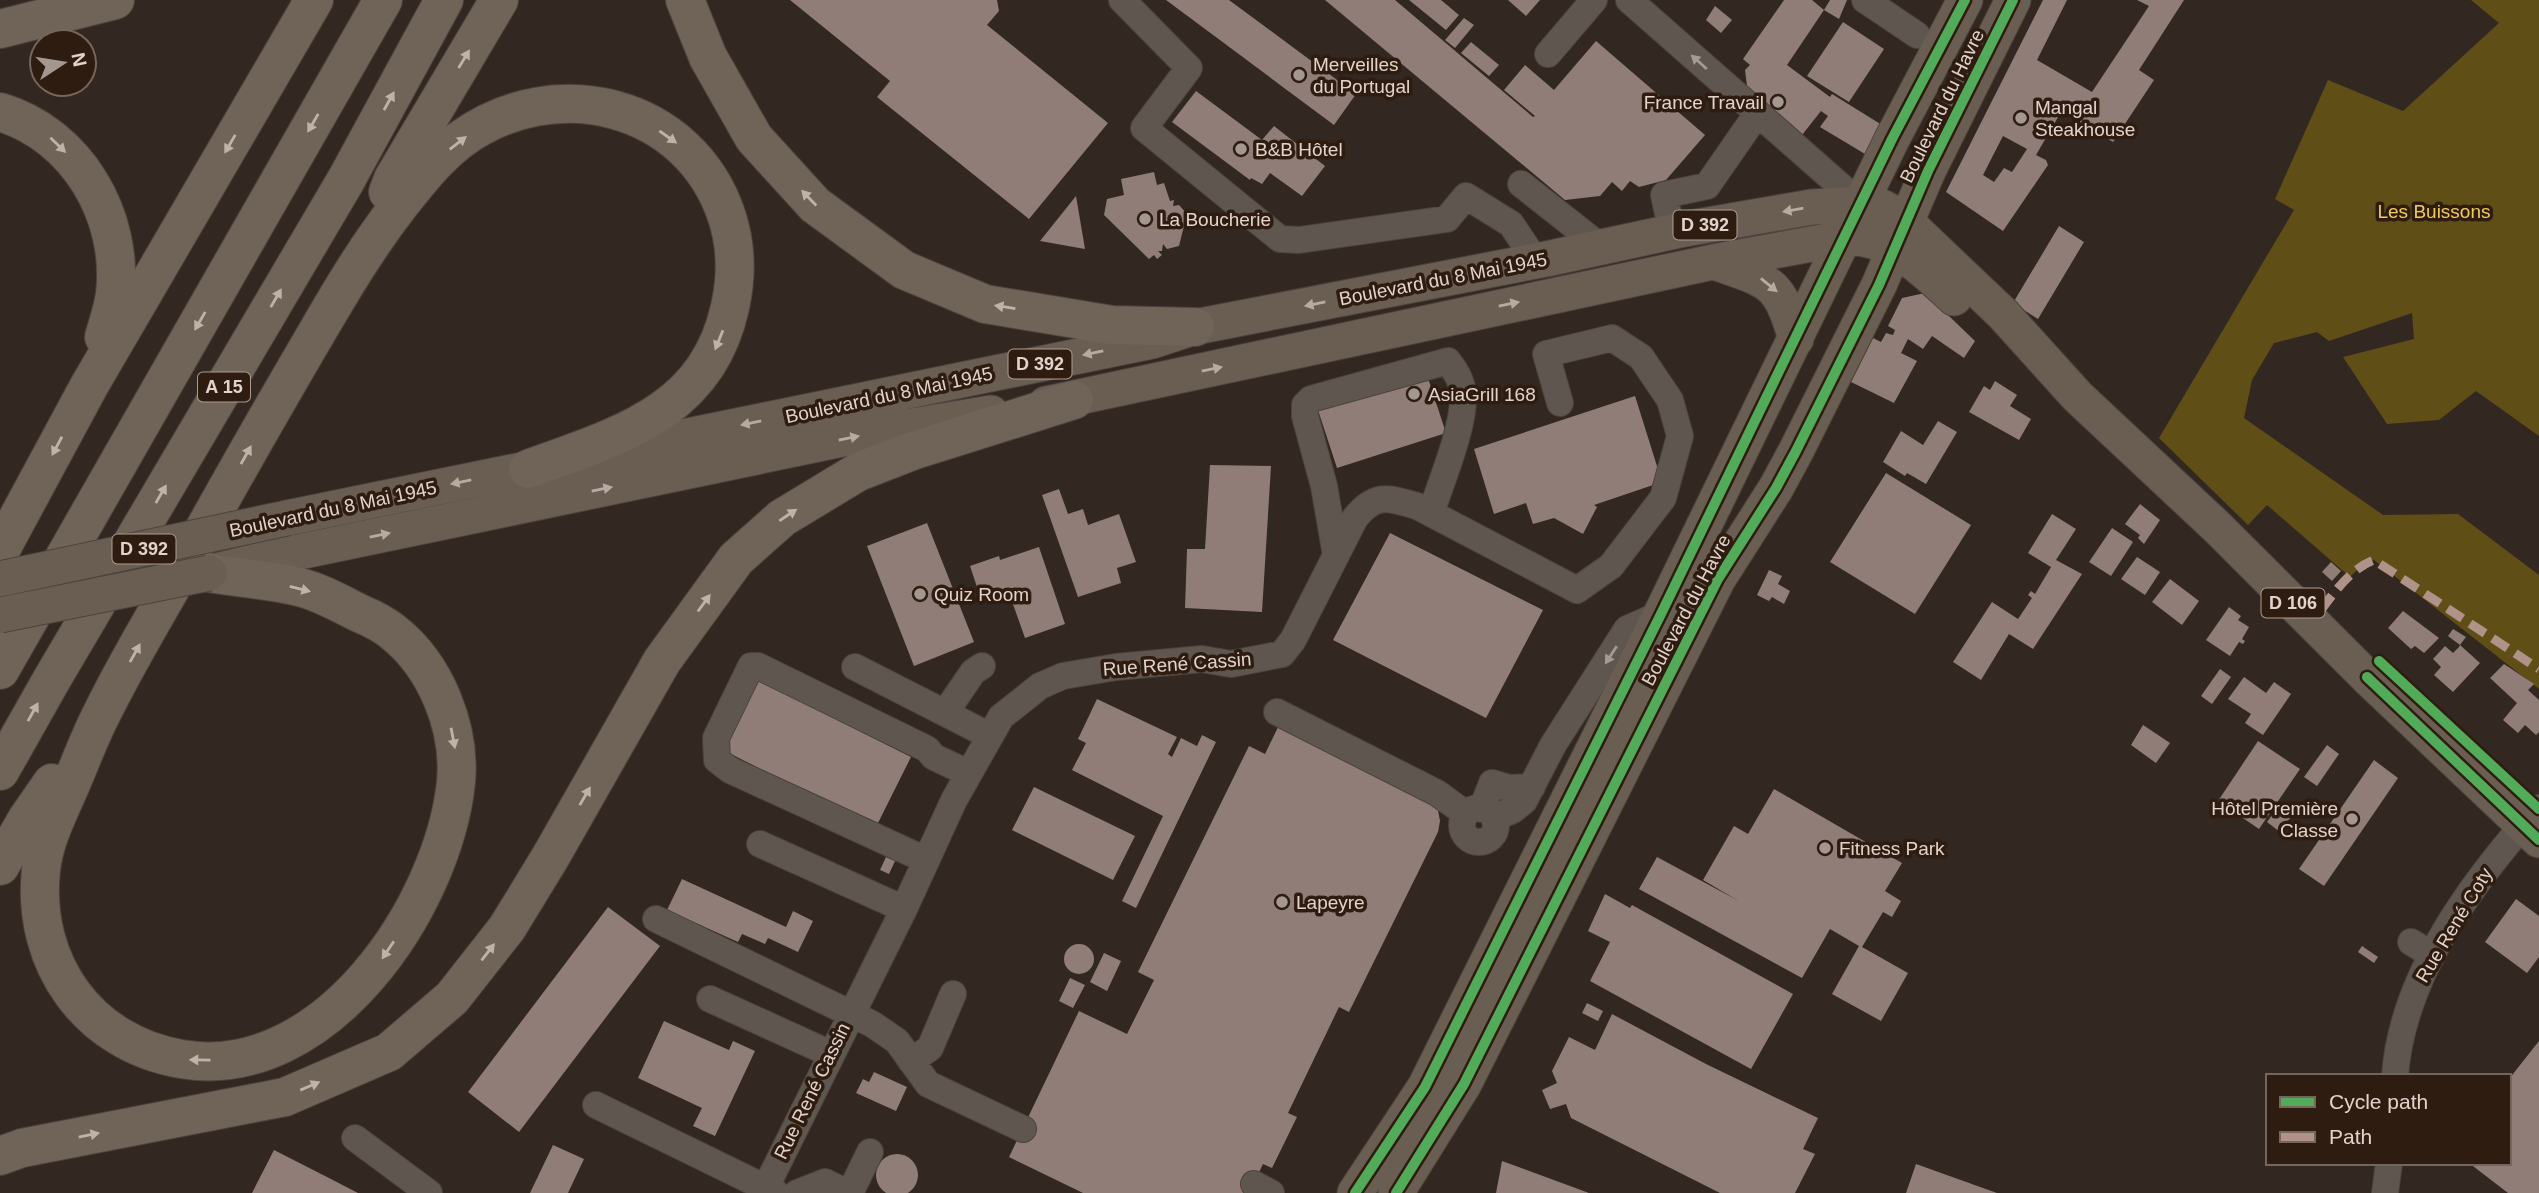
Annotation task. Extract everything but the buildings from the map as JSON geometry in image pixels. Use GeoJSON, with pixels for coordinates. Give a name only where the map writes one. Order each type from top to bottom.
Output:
{"type":"FeatureCollection","features":[{"type":"Feature","properties":{"kind":"highway"},"geometry":{"type":"LineString","coordinates":[[0,29],[115,0]]}},
{"type":"Feature","properties":{"kind":"highway"},"geometry":{"type":"LineString","coordinates":[[0,551],[89,386],[314,0]]}},
{"type":"Feature","properties":{"kind":"highway","name":"A 15"},"geometry":{"type":"LineString","coordinates":[[0,670],[383,0]]}},
{"type":"Feature","properties":{"kind":"highway","name":"A 15"},"geometry":{"type":"LineString","coordinates":[[0,771],[346,180],[443,0]]}},
{"type":"Feature","properties":{"kind":"highway"},"geometry":{"type":"LineString","coordinates":[[366,250],[393,179],[499,0]]}},
{"type":"Feature","properties":{"kind":"highway"},"geometry":{"type":"LineString","coordinates":[[685,0],[708,57],[754,138],[815,205],[904,270],[985,304],[1112,325],[1182,331]]}},
{"type":"Feature","properties":{"kind":"highway"},"geometry":{"type":"LineString","coordinates":[[209,573],[301,588],[386,626],[404,641],[424,665],[446,708],[455,751],[457,777],[441,845],[426,883],[402,929],[373,972],[334,1012],[296,1037],[260,1052],[234,1058],[185,1060],[119,1038],[95,1020],[76,999],[48,950],[41,902],[41,864],[48,837],[102,713],[271,410],[366,250],[431,165],[460,140],[489,122],[524,108],[552,103],[587,104],[646,122],[674,140],[695,161],[715,186],[727,216],[735,248],[735,282],[728,317],[718,346],[701,376],[664,409],[643,423],[618,436],[528,469]]}},
{"type":"Feature","properties":{"kind":"highway"},"geometry":{"type":"LineString","coordinates":[[0,111],[16,116],[52,138],[79,165],[92,184],[108,221],[114,245],[115,294],[89,386]]}},
{"type":"Feature","properties":{"kind":"highway"},"geometry":{"type":"LineString","coordinates":[[0,1156],[22,1148],[285,1097],[389,1052],[452,998],[507,928],[662,661],[736,559],[782,518],[858,472],[912,451],[1074,400]]}},
{"type":"Feature","properties":{"kind":"highway"},"geometry":{"type":"LineString","coordinates":[[0,866],[27,819],[102,713]]}},
{"type":"Feature","properties":{"kind":"main road","name":"Boulevard du Havre"},"geometry":{"type":"LineString","coordinates":[[1396,1193],[1464,1084],[1718,579],[1776,488],[1826,391],[1838,317],[1915,140],[1926,37],[1965,0]]}},
{"type":"Feature","properties":{"kind":"main road","name":"Boulevard du Havre"},"geometry":{"type":"LineString","coordinates":[[1355,1193],[1425,1087],[1796,339],[1877,227],[1928,171],[2013,0]]}},
{"type":"Feature","properties":{"kind":"main road","name":"Boulevard du 8 Mai 1945"},"geometry":{"type":"LineString","coordinates":[[0,579],[1152,341],[1182,331],[1672,232],[1812,207],[1877,227]]}},
{"type":"Feature","properties":{"kind":"main road","name":"Boulevard du 8 Mai 1945"},"geometry":{"type":"LineString","coordinates":[[0,615],[876,432],[1074,400],[1877,227]]}},
{"type":"Feature","properties":{"kind":"main road","name":"D 106"},"geometry":{"type":"LineString","coordinates":[[1877,227],[2003,314],[2077,396],[2535,820]]}},
{"type":"Feature","properties":{"kind":"main road"},"geometry":{"type":"LineString","coordinates":[[1713,262],[1761,278],[1770,284],[1785,304],[1796,339]]}},
{"type":"Feature","properties":{"kind":"main road"},"geometry":{"type":"LineString","coordinates":[[1177,377],[1182,331]]}},
{"type":"Feature","properties":{"kind":"street"},"geometry":{"type":"LineString","coordinates":[[1122,0],[1189,68],[1144,128],[1280,239],[1299,240],[1447,219],[1466,196],[1511,224],[1536,261]]}},
{"type":"Feature","properties":{"kind":"street"},"geometry":{"type":"LineString","coordinates":[[1548,54],[1594,0]]}},
{"type":"Feature","properties":{"kind":"street"},"geometry":{"type":"LineString","coordinates":[[1629,0],[1757,114],[1877,227]]}},
{"type":"Feature","properties":{"kind":"street"},"geometry":{"type":"LineString","coordinates":[[1865,0],[1926,37]]}},
{"type":"Feature","properties":{"kind":"street"},"geometry":{"type":"LineString","coordinates":[[1672,232],[1664,195],[1707,186],[1757,114]]}},
{"type":"Feature","properties":{"kind":"street"},"geometry":{"type":"LineString","coordinates":[[1521,184],[1601,247]]}},
{"type":"Feature","properties":{"kind":"street","name":"Rue René Cassin"},"geometry":{"type":"LineString","coordinates":[[768,1192],[850,1013],[968,774],[988,735],[1001,717],[1040,686],[1063,676],[1116,667],[1202,659],[1231,664],[1282,654],[1293,640],[1355,518],[1364,506],[1377,500],[1389,498],[1417,506],[1577,590],[1611,566],[1663,498],[1680,436],[1671,400],[1641,357],[1612,338],[1546,354],[1560,403]]}},
{"type":"Feature","properties":{"kind":"street"},"geometry":{"type":"LineString","coordinates":[[1336,555],[1324,486],[1305,416],[1305,405],[1311,399],[1448,361],[1458,374],[1464,395],[1457,437],[1431,513]]}},
{"type":"Feature","properties":{"kind":"street"},"geometry":{"type":"LineString","coordinates":[[1277,712],[1481,814],[1513,810],[1524,801],[1553,745],[1627,629],[1661,614]]}},
{"type":"Feature","properties":{"kind":"street"},"geometry":{"type":"LineString","coordinates":[[926,860],[730,770],[717,760],[716,738],[751,666],[758,666],[927,749],[934,757],[968,774]]}},
{"type":"Feature","properties":{"kind":"street"},"geometry":{"type":"LineString","coordinates":[[945,713],[972,672],[982,666]]}},
{"type":"Feature","properties":{"kind":"street"},"geometry":{"type":"LineString","coordinates":[[855,667],[988,735]]}},
{"type":"Feature","properties":{"kind":"street"},"geometry":{"type":"LineString","coordinates":[[1481,814],[1492,783],[1509,788],[1532,787]]}},
{"type":"Feature","properties":{"kind":"street","name":"Rue René Coty"},"geometry":{"type":"LineString","coordinates":[[2395,1074],[2401,1038],[2417,983],[2422,948],[2484,871],[2535,820]]}},
{"type":"Feature","properties":{"kind":"street"},"geometry":{"type":"LineString","coordinates":[[760,844],[904,908]]}},
{"type":"Feature","properties":{"kind":"street"},"geometry":{"type":"LineString","coordinates":[[656,919],[872,1024],[897,1041],[928,1084],[1023,1129]]}},
{"type":"Feature","properties":{"kind":"street"},"geometry":{"type":"LineString","coordinates":[[911,1061],[930,1048],[953,994]]}},
{"type":"Feature","properties":{"kind":"street"},"geometry":{"type":"LineString","coordinates":[[710,999],[831,1054]]}},
{"type":"Feature","properties":{"kind":"street"},"geometry":{"type":"LineString","coordinates":[[596,1105],[768,1192]]}},
{"type":"Feature","properties":{"kind":"street"},"geometry":{"type":"LineString","coordinates":[[355,1138],[423,1191]]}},
{"type":"Feature","properties":{"kind":"street"},"geometry":{"type":"LineString","coordinates":[[797,1193],[825,1182],[849,1193],[870,1152]]}},
{"type":"Feature","properties":{"kind":"street"},"geometry":{"type":"LineString","coordinates":[[2385,1193],[2389,1165]]}},
{"type":"Feature","properties":{"kind":"green space","name":"Les Buissons"},"geometry":{"type":"Polygon","coordinates":[[[2471,0],[2539,0],[2539,436],[2476,391],[2439,420],[2387,424],[2343,357],[2414,339],[2412,313],[2329,341],[2317,332],[2274,343],[2252,380],[2244,418],[2383,515],[2458,514],[2539,575],[2539,689],[2374,560],[2363,564],[2350,577],[2267,505],[2248,525],[2159,438],[2294,210],[2275,199],[2328,80],[2403,111],[2499,23],[2471,0]]]}},
{"type":"Feature","properties":{"kind":"marked path"},"geometry":{"type":"LineString","coordinates":[[2321,610],[2351,574],[2374,560],[2539,669]]}},
{"type":"Feature","properties":{"kind":"cycle path"},"geometry":{"type":"LineString","coordinates":[[1355,1193],[1425,1087],[1661,614],[1892,139],[1965,0]]}},
{"type":"Feature","properties":{"kind":"cycle path"},"geometry":{"type":"LineString","coordinates":[[1396,1193],[1464,1084],[1718,579],[1776,488],[1796,451],[1879,285],[1928,171],[2013,0]]}},
{"type":"Feature","properties":{"kind":"cycle path"},"geometry":{"type":"LineString","coordinates":[[2379,661],[2539,809]]}},
{"type":"Feature","properties":{"kind":"cycle path"},"geometry":{"type":"LineString","coordinates":[[2367,677],[2539,840]]}},
{"type":"Feature","properties":{"kind":"place","name":"Merveilles du Portugal"},"geometry":{"type":"Point","coordinates":[1299,75]}},
{"type":"Feature","properties":{"kind":"place","name":"France Travail"},"geometry":{"type":"Point","coordinates":[1778,102]}},
{"type":"Feature","properties":{"kind":"place","name":"Mangal Steakhouse"},"geometry":{"type":"Point","coordinates":[2021,118]}},
{"type":"Feature","properties":{"kind":"place","name":"B&B Hôtel"},"geometry":{"type":"Point","coordinates":[1241,149]}},
{"type":"Feature","properties":{"kind":"place","name":"La Boucherie"},"geometry":{"type":"Point","coordinates":[1145,219]}},
{"type":"Feature","properties":{"kind":"place","name":"AsiaGrill 168"},"geometry":{"type":"Point","coordinates":[1414,394]}},
{"type":"Feature","properties":{"kind":"place","name":"Quiz Room"},"geometry":{"type":"Point","coordinates":[920,594]}},
{"type":"Feature","properties":{"kind":"place","name":"Hôtel Première Classe"},"geometry":{"type":"Point","coordinates":[2352,819]}},
{"type":"Feature","properties":{"kind":"place","name":"Fitness Park"},"geometry":{"type":"Point","coordinates":[1825,848]}},
{"type":"Feature","properties":{"kind":"place","name":"Lapeyre"},"geometry":{"type":"Point","coordinates":[1282,902]}}]}
